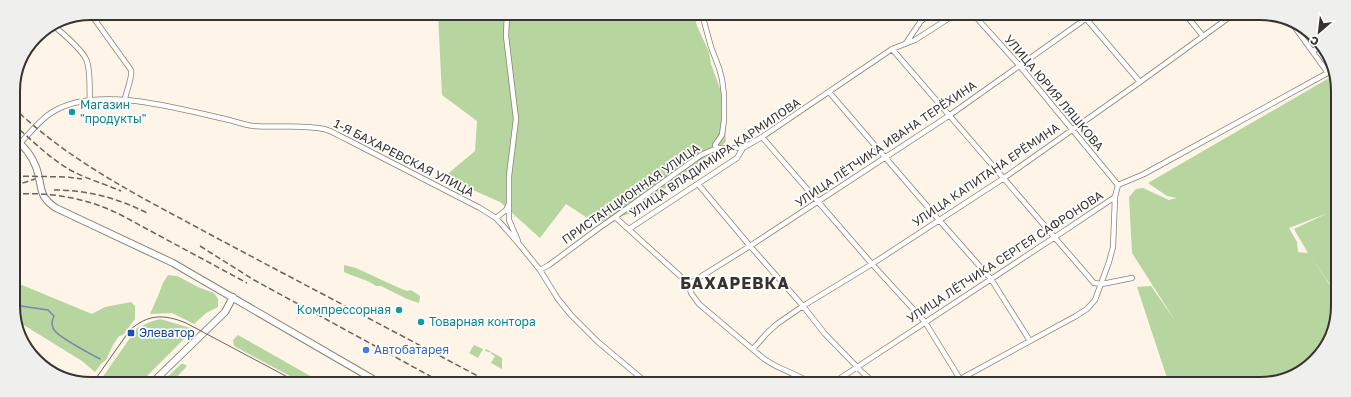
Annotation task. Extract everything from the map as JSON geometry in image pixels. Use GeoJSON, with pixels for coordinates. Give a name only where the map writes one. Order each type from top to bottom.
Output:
{"type":"FeatureCollection","features":[{"type":"Feature","properties":{"kind":"main road"},"geometry":{"type":"LineString","coordinates":[[20,143],[34,164],[40,178],[42,194],[48,203],[173,263],[369,377]]}},
{"type":"Feature","properties":{"kind":"main road"},"geometry":{"type":"LineString","coordinates":[[158,377],[225,312],[233,297]]}},
{"type":"Feature","properties":{"kind":"street"},"geometry":{"type":"LineString","coordinates":[[95,20],[132,70],[125,99]]}},
{"type":"Feature","properties":{"kind":"street"},"geometry":{"type":"LineString","coordinates":[[507,20],[506,36],[516,119],[509,176],[509,220],[520,244]]}},
{"type":"Feature","properties":{"kind":"street","name":"ПРИСТАНЦИОННАЯ УЛИЦА"},"geometry":{"type":"LineString","coordinates":[[540,270],[701,155],[718,148],[715,145],[722,135],[724,120],[724,95],[719,68],[704,20]]}},
{"type":"Feature","properties":{"kind":"street","name":"УЛИЦА ВЛАДИМИРА КАРМИЛОВА"},"geometry":{"type":"LineString","coordinates":[[629,229],[737,158],[743,148],[762,137],[892,49],[915,40],[946,20]]}},
{"type":"Feature","properties":{"kind":"street","name":"УЛИЦА ЮРИЯ ЛЯШКОВА"},"geometry":{"type":"LineString","coordinates":[[978,20],[1019,65],[1118,185]]}},
{"type":"Feature","properties":{"kind":"street","name":"УЛИЦА ЛЁТЧИКА ИВАНА ТЕРЁХИНА"},"geometry":{"type":"LineString","coordinates":[[689,284],[750,246],[950,115],[1081,20]]}},
{"type":"Feature","properties":{"kind":"street"},"geometry":{"type":"LineString","coordinates":[[1088,20],[1140,82]]}},
{"type":"Feature","properties":{"kind":"street"},"geometry":{"type":"LineString","coordinates":[[1190,20],[1203,36]]}},
{"type":"Feature","properties":{"kind":"street","name":"УЛИЦА КАПИТАНА ЕРЁМИНА"},"geometry":{"type":"LineString","coordinates":[[753,349],[771,329],[804,306],[872,264],[1004,178],[1225,20]]}},
{"type":"Feature","properties":{"kind":"street"},"geometry":{"type":"LineString","coordinates":[[906,43],[921,21]]}},
{"type":"Feature","properties":{"kind":"street"},"geometry":{"type":"LineString","coordinates":[[58,29],[82,53],[86,60],[88,67],[90,100]]}},
{"type":"Feature","properties":{"kind":"street"},"geometry":{"type":"LineString","coordinates":[[892,49],[1094,282],[1102,284],[1132,278]]}},
{"type":"Feature","properties":{"kind":"street"},"geometry":{"type":"LineString","coordinates":[[1118,185],[1144,174],[1328,73],[1314,52]]}},
{"type":"Feature","properties":{"kind":"street"},"geometry":{"type":"LineString","coordinates":[[829,92],[884,158],[991,279],[1030,341]]}},
{"type":"Feature","properties":{"kind":"street","name":"1-Я БАХАРЕВСКАЯ УЛИЦА"},"geometry":{"type":"LineString","coordinates":[[20,143],[54,111],[73,103],[107,98],[125,99],[185,110],[254,126],[324,129],[480,208],[496,218],[520,244],[540,270],[558,299],[571,315],[598,342],[640,377]]}},
{"type":"Feature","properties":{"kind":"street"},"geometry":{"type":"LineString","coordinates":[[762,137],[872,264],[925,322],[959,377]]}},
{"type":"Feature","properties":{"kind":"street"},"geometry":{"type":"LineString","coordinates":[[718,148],[743,148]]}},
{"type":"Feature","properties":{"kind":"street"},"geometry":{"type":"LineString","coordinates":[[698,184],[750,246],[804,306],[825,334],[856,367],[868,377]]}},
{"type":"Feature","properties":{"kind":"street","name":"УЛИЦА ЛЁТЧИКА СЕРГЕЯ САФРОНОВА"},"geometry":{"type":"LineString","coordinates":[[842,377],[1115,196],[1118,185]]}},
{"type":"Feature","properties":{"kind":"street"},"geometry":{"type":"LineString","coordinates":[[964,377],[1087,309],[1095,300],[1102,284],[1113,247],[1115,196]]}},
{"type":"Feature","properties":{"kind":"street"},"geometry":{"type":"LineString","coordinates":[[496,218],[506,210],[509,204]]}},
{"type":"Feature","properties":{"kind":"street"},"geometry":{"type":"LineString","coordinates":[[615,217],[689,284],[691,293],[700,304],[771,364],[800,377]]}},
{"type":"Feature","properties":{"kind":"green space"},"geometry":{"type":"Polygon","coordinates":[[[438,20],[696,20],[709,52],[711,64],[722,94],[726,142],[633,213],[595,223],[566,204],[540,238],[500,202],[444,177],[475,151],[477,121],[442,95],[438,20]]]}},
{"type":"Feature","properties":{"kind":"green space"},"geometry":{"type":"Polygon","coordinates":[[[1330,77],[1331,286],[1308,253],[1331,287],[1329,324],[1324,337],[1313,353],[1299,365],[1287,372],[1264,377],[1167,377],[1137,287],[1151,286],[1176,322],[1132,253],[1129,197],[1136,189],[1143,188],[1169,200],[1177,198],[1167,196],[1148,183],[1330,77]],[[1328,213],[1289,228],[1297,242],[1298,252],[1308,253],[1294,229],[1328,213]]]}},
{"type":"Feature","properties":{"kind":"green space"},"geometry":{"type":"Polygon","coordinates":[[[344,265],[356,268],[407,291],[411,290],[420,296],[419,303],[344,272],[344,265]]]}},
{"type":"Feature","properties":{"kind":"green space"},"geometry":{"type":"Polygon","coordinates":[[[168,275],[177,276],[198,287],[214,293],[218,299],[218,307],[206,313],[194,324],[172,313],[150,314],[168,275]]]}},
{"type":"Feature","properties":{"kind":"green space"},"geometry":{"type":"Polygon","coordinates":[[[20,285],[92,314],[105,307],[131,302],[135,306],[135,319],[123,335],[119,336],[106,360],[95,372],[82,361],[22,324],[20,306],[20,285]]]}},
{"type":"Feature","properties":{"kind":"green space"},"geometry":{"type":"Polygon","coordinates":[[[160,319],[194,329],[146,377],[103,377],[137,328],[160,319]]]}},
{"type":"Feature","properties":{"kind":"green space"},"geometry":{"type":"Polygon","coordinates":[[[238,335],[312,377],[292,377],[234,346],[233,340],[238,335]]]}},
{"type":"Feature","properties":{"kind":"green space"},"geometry":{"type":"Polygon","coordinates":[[[474,345],[483,349],[478,358],[469,353],[474,345]]]}},
{"type":"Feature","properties":{"kind":"green space"},"geometry":{"type":"Polygon","coordinates":[[[486,349],[502,358],[502,369],[491,363],[495,356],[491,354],[492,353],[485,351],[486,349]]]}},
{"type":"Feature","properties":{"kind":"green space"},"geometry":{"type":"Polygon","coordinates":[[[181,364],[187,366],[177,377],[167,377],[181,364]]]}},
{"type":"Feature","properties":{"kind":"waterway"},"geometry":{"type":"LineString","coordinates":[[20,306],[48,310],[54,316],[52,320],[53,328],[60,336],[100,359]]}},
{"type":"Feature","properties":{"kind":"tram line"},"geometry":{"type":"LineString","coordinates":[[97,377],[130,330],[143,321],[156,317],[170,318],[186,323],[288,377]]}},
{"type":"Feature","properties":{"kind":"railway"},"geometry":{"type":"LineString","coordinates":[[20,113],[35,127],[83,162],[134,193],[480,377]]}},
{"type":"Feature","properties":{"kind":"railway"},"geometry":{"type":"LineString","coordinates":[[20,130],[49,155],[72,171],[121,191]]}},
{"type":"Feature","properties":{"kind":"railway"},"geometry":{"type":"LineString","coordinates":[[20,176],[67,177],[82,179]]}},
{"type":"Feature","properties":{"kind":"railway"},"geometry":{"type":"LineString","coordinates":[[20,184],[35,179]]}},
{"type":"Feature","properties":{"kind":"railway"},"geometry":{"type":"LineString","coordinates":[[54,190],[90,193],[114,199],[147,213]]}},
{"type":"Feature","properties":{"kind":"railway"},"geometry":{"type":"LineString","coordinates":[[20,194],[42,194],[69,197],[108,209],[247,283]]}},
{"type":"Feature","properties":{"kind":"railway"},"geometry":{"type":"LineString","coordinates":[[200,246],[254,280],[432,377]]}},
{"type":"Feature","properties":{"kind":"place","name":"Магазин \"продукты\""},"geometry":{"type":"Point","coordinates":[72,112]}},
{"type":"Feature","properties":{"kind":"place","name":"Компрессорная"},"geometry":{"type":"Point","coordinates":[399,310]}},
{"type":"Feature","properties":{"kind":"place","name":"Товарная контора"},"geometry":{"type":"Point","coordinates":[421,322]}},
{"type":"Feature","properties":{"kind":"place","name":"Элеватор"},"geometry":{"type":"Point","coordinates":[131,333]}},
{"type":"Feature","properties":{"kind":"place","name":"Автобатарея"},"geometry":{"type":"Point","coordinates":[366,350]}},
{"type":"Feature","properties":{"kind":"district","name":"БАХАРЕВКА"},"geometry":{"type":"Point","coordinates":[735,283]}}]}
